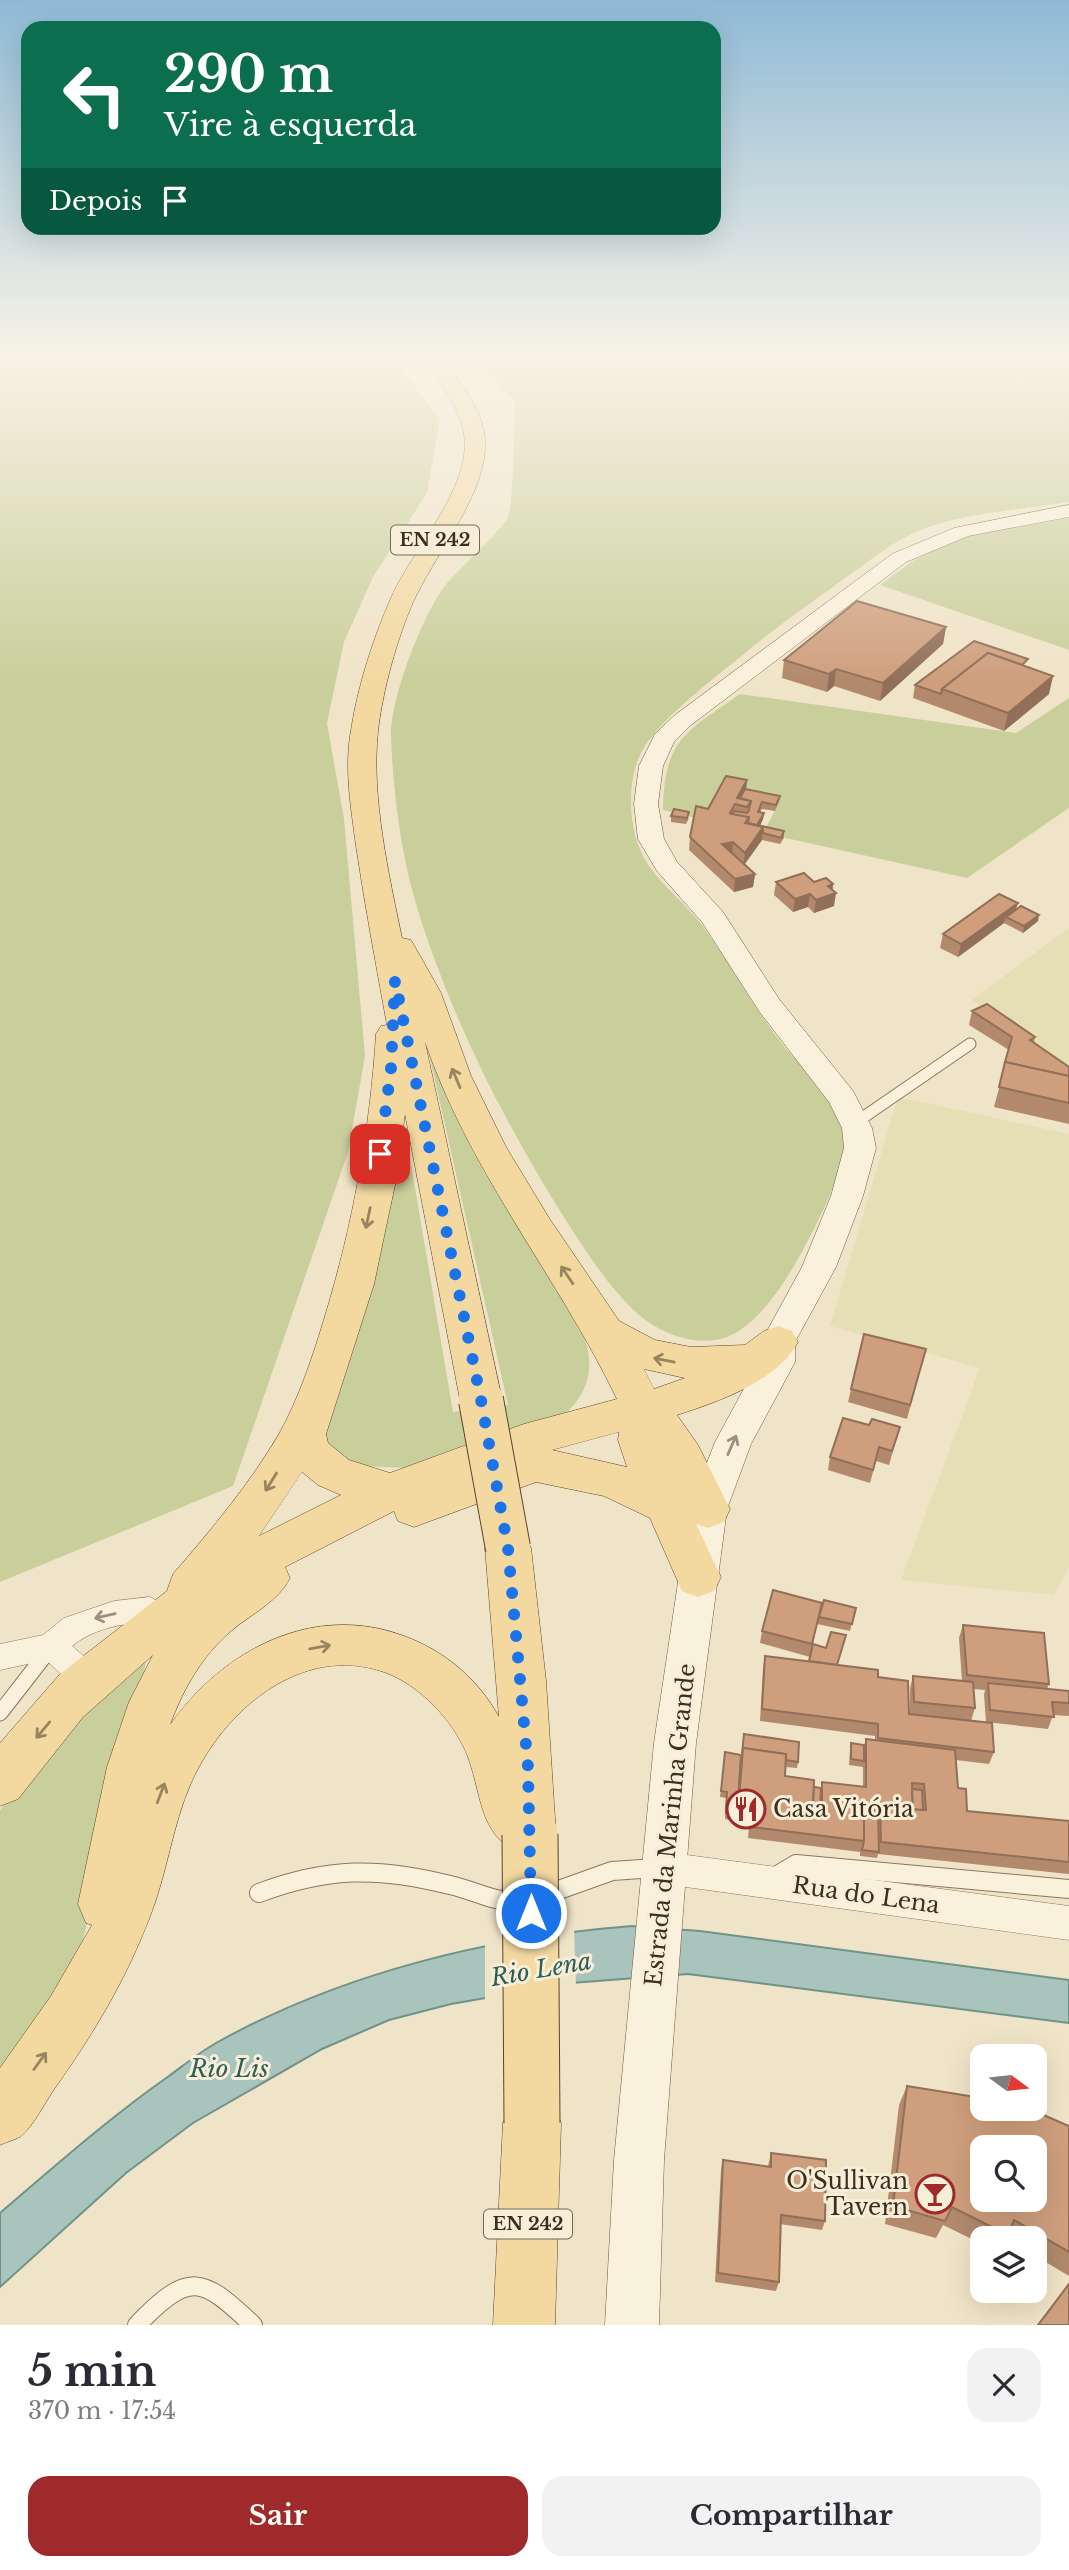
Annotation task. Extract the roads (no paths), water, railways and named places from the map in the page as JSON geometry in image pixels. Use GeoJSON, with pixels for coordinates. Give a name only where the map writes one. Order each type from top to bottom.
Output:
{"type":"FeatureCollection","features":[{"type":"Feature","properties":{"kind":"main road","name":"EN 242"},"geometry":{"type":"LineString","coordinates":[[364,731],[358,715],[359,699],[372,633],[394,583],[453,481],[458,464]]}},
{"type":"Feature","properties":{"kind":"main road","name":"EN 242"},"geometry":{"type":"LineString","coordinates":[[472,464],[464,489],[397,609],[378,670],[364,731],[362,784],[381,912],[481,1400],[508,1548],[522,1681],[530,1834],[532,2123],[524,2325]]}},
{"type":"Feature","properties":{"kind":"main road"},"geometry":{"type":"LineString","coordinates":[[855,1123],[828,1077],[769,1005],[728,939],[658,852],[651,839],[646,804],[656,753],[663,740],[683,720],[899,558],[967,528],[1069,511]]}},
{"type":"Feature","properties":{"kind":"main road"},"geometry":{"type":"LineString","coordinates":[[381,912],[424,993],[454,1076],[488,1147],[535,1228],[605,1332],[644,1410],[667,1432],[683,1457],[708,1509]]}},
{"type":"Feature","properties":{"kind":"main road"},"geometry":{"type":"LineString","coordinates":[[164,1619],[251,1512],[306,1423],[341,1324],[370,1211],[387,1111],[395,980]]}},
{"type":"Feature","properties":{"kind":"main road","name":"Estrada da Marinha Grande"},"geometry":{"type":"LineString","coordinates":[[632,2325],[650,2020],[662,1880],[675,1743],[708,1509],[733,1441],[777,1362],[767,1351],[819,1267],[847,1196],[860,1148],[855,1123]]}},
{"type":"Feature","properties":{"kind":"main road"},"geometry":{"type":"LineString","coordinates":[[605,1332],[637,1352],[663,1360],[691,1364],[767,1351]]}},
{"type":"Feature","properties":{"kind":"main road"},"geometry":{"type":"LineString","coordinates":[[0,1782],[88,1679],[189,1599],[251,1562],[391,1492],[528,1440],[599,1419],[644,1410],[706,1389],[767,1351]]}},
{"type":"Feature","properties":{"kind":"main road"},"geometry":{"type":"LineString","coordinates":[[160,1689],[191,1640],[246,1592],[335,1542],[447,1496],[581,1450],[618,1433],[644,1410]]}},
{"type":"Feature","properties":{"kind":"main road"},"geometry":{"type":"LineString","coordinates":[[644,1410],[639,1440],[642,1452],[698,1577]]}},
{"type":"Feature","properties":{"kind":"main road"},"geometry":{"type":"LineString","coordinates":[[306,1423],[305,1442],[316,1459],[349,1479],[417,1498],[447,1496]]}},
{"type":"Feature","properties":{"kind":"main road"},"geometry":{"type":"LineString","coordinates":[[535,1464],[612,1480],[664,1505]]}},
{"type":"Feature","properties":{"kind":"main road"},"geometry":{"type":"LineString","coordinates":[[85,1994],[127,1785],[160,1689],[167,1628],[164,1619]]}},
{"type":"Feature","properties":{"kind":"main road"},"geometry":{"type":"LineString","coordinates":[[0,2116],[60,2034],[85,1994],[118,1928],[156,1805],[183,1743],[210,1709],[242,1680],[259,1669],[302,1650],[339,1644],[375,1647],[407,1660],[437,1678],[476,1722],[491,1753],[512,1817],[530,1834]]}},
{"type":"Feature","properties":{"kind":"street"},"geometry":{"type":"LineString","coordinates":[[0,1657],[51,1646],[62,1636],[90,1620],[150,1610],[164,1619]]}},
{"type":"Feature","properties":{"kind":"street"},"geometry":{"type":"LineString","coordinates":[[51,1646],[88,1679]]}},
{"type":"Feature","properties":{"kind":"street","name":"Rua do Lena"},"geometry":{"type":"LineString","coordinates":[[662,1880],[766,1881],[1069,1923]]}},
{"type":"Feature","properties":{"kind":"lane"},"geometry":{"type":"LineString","coordinates":[[855,1123],[970,1044]]}},
{"type":"Feature","properties":{"kind":"lane"},"geometry":{"type":"LineString","coordinates":[[0,1713],[51,1646]]}},
{"type":"Feature","properties":{"kind":"lane"},"geometry":{"type":"LineString","coordinates":[[766,1881],[796,1864],[1069,1889]]}},
{"type":"Feature","properties":{"kind":"lane"},"geometry":{"type":"LineString","coordinates":[[259,1894],[310,1875],[362,1868],[419,1876],[513,1903],[561,1892],[612,1871],[662,1880]]}},
{"type":"Feature","properties":{"kind":"lane"},"geometry":{"type":"LineString","coordinates":[[136,2325],[152,2309],[182,2289],[201,2286],[215,2290],[253,2325]]}},
{"type":"Feature","properties":{"kind":"water","name":"Rio Lis"},"geometry":{"type":"Polygon","coordinates":[[[632,1926],[700,1931],[1069,1980],[1069,2023],[688,1974],[571,1983],[451,2004],[389,2020],[322,2049],[193,2123],[126,2173],[0,2287],[0,2213],[125,2109],[216,2043],[264,2018],[314,1997],[418,1962],[524,1939],[632,1926]]]}},
{"type":"Feature","properties":{"kind":"place","name":"Casa Vitória"},"geometry":{"type":"Point","coordinates":[746,1809]}},
{"type":"Feature","properties":{"kind":"place","name":"O'Sullivan Tavern"},"geometry":{"type":"Point","coordinates":[935,2194]}},
{"type":"Feature","properties":{"kind":"water label","name":"Rio Lena"},"geometry":{"type":"Point","coordinates":[541,1969]}}]}
